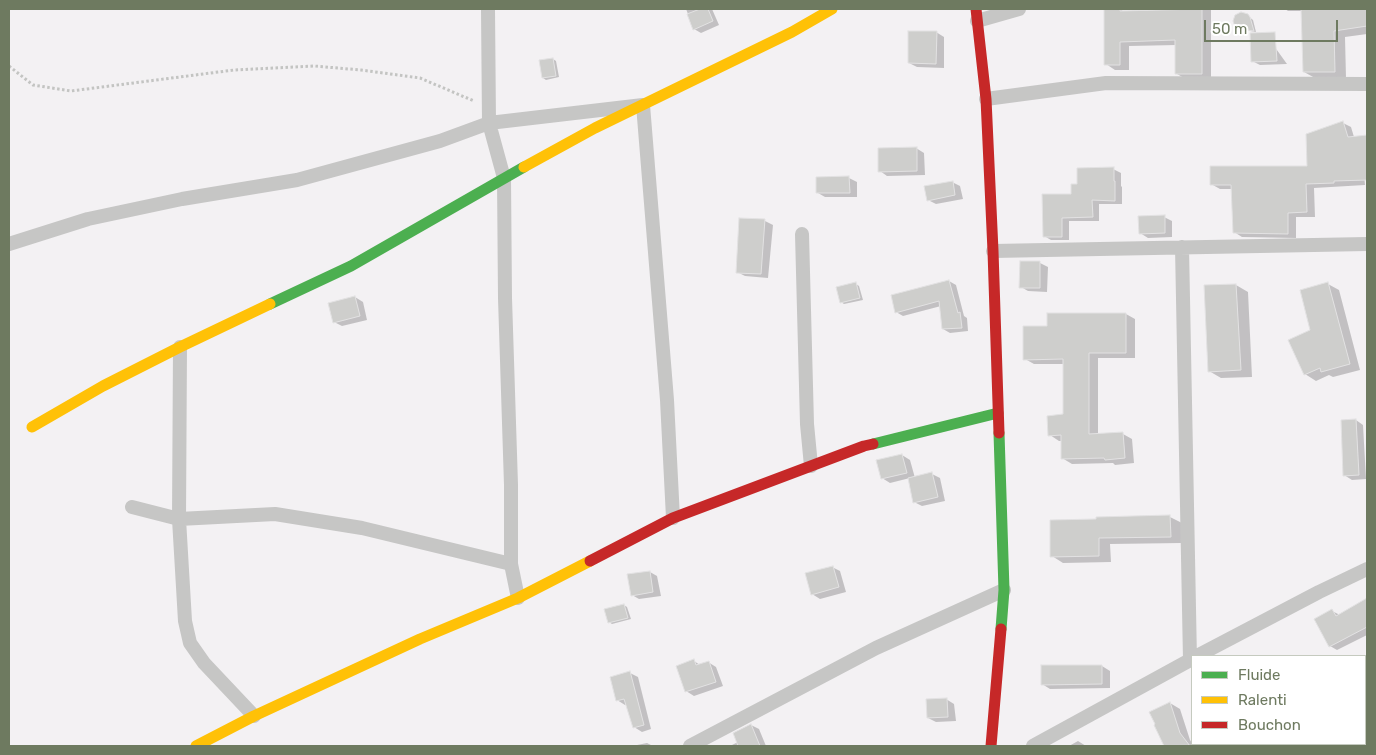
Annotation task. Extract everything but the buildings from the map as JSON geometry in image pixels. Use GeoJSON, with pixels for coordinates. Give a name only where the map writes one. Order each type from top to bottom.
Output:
{"type":"FeatureCollection","features":[{"type":"Feature","properties":{"kind":"street"},"geometry":{"type":"LineString","coordinates":[[488,9],[490,123],[504,178],[504,298],[512,564],[518,598]]}},
{"type":"Feature","properties":{"kind":"street"},"geometry":{"type":"LineString","coordinates":[[32,427],[103,386],[180,347],[351,266],[595,128],[792,32],[832,9]]}},
{"type":"Feature","properties":{"kind":"street"},"geometry":{"type":"LineString","coordinates":[[991,746],[1004,590],[986,99],[976,15],[1019,9]]}},
{"type":"Feature","properties":{"kind":"street"},"geometry":{"type":"LineString","coordinates":[[986,99],[1106,83],[1367,84]]}},
{"type":"Feature","properties":{"kind":"street"},"geometry":{"type":"LineString","coordinates":[[9,244],[88,219],[297,180],[440,141],[490,123],[643,105]]}},
{"type":"Feature","properties":{"kind":"street"},"geometry":{"type":"LineString","coordinates":[[643,105],[667,400],[673,518]]}},
{"type":"Feature","properties":{"kind":"street"},"geometry":{"type":"LineString","coordinates":[[802,234],[807,424],[811,466]]}},
{"type":"Feature","properties":{"kind":"street"},"geometry":{"type":"LineString","coordinates":[[993,251],[1367,244]]}},
{"type":"Feature","properties":{"kind":"street"},"geometry":{"type":"LineString","coordinates":[[1182,247],[1193,655]]}},
{"type":"Feature","properties":{"kind":"street"},"geometry":{"type":"LineString","coordinates":[[180,347],[179,519],[185,622],[190,643],[204,664],[254,716]]}},
{"type":"Feature","properties":{"kind":"street"},"geometry":{"type":"LineString","coordinates":[[196,746],[254,716],[420,639],[518,598],[673,518],[864,446],[998,413]]}},
{"type":"Feature","properties":{"kind":"street"},"geometry":{"type":"LineString","coordinates":[[132,507],[179,519],[275,514],[362,528],[512,564]]}},
{"type":"Feature","properties":{"kind":"street"},"geometry":{"type":"LineString","coordinates":[[1199,655],[1319,592],[1367,570]]}},
{"type":"Feature","properties":{"kind":"street"},"geometry":{"type":"LineString","coordinates":[[690,746],[876,648],[1004,590]]}},
{"type":"Feature","properties":{"kind":"street"},"geometry":{"type":"LineString","coordinates":[[1033,746],[1191,659]]}},
{"type":"Feature","properties":{"kind":"path"},"geometry":{"type":"LineString","coordinates":[[9,66],[34,85],[71,91],[234,70],[314,66],[352,69],[420,78],[489,108]]}},
{"type":"Feature","properties":{"kind":"traffic: fast"},"geometry":{"type":"LineString","coordinates":[[270,304],[351,266],[524,167]]}},
{"type":"Feature","properties":{"kind":"traffic: fast"},"geometry":{"type":"LineString","coordinates":[[873,444],[998,413]]}},
{"type":"Feature","properties":{"kind":"traffic: fast"},"geometry":{"type":"LineString","coordinates":[[999,433],[1004,590],[1001,629]]}},
{"type":"Feature","properties":{"kind":"traffic: slow"},"geometry":{"type":"LineString","coordinates":[[524,167],[595,128],[792,32],[832,9]]}},
{"type":"Feature","properties":{"kind":"traffic: slow"},"geometry":{"type":"LineString","coordinates":[[32,427],[103,386],[270,304]]}},
{"type":"Feature","properties":{"kind":"traffic: slow"},"geometry":{"type":"LineString","coordinates":[[196,746],[254,716],[420,639],[518,598],[590,561]]}},
{"type":"Feature","properties":{"kind":"traffic: jam"},"geometry":{"type":"LineString","coordinates":[[976,9],[986,99],[999,433]]}},
{"type":"Feature","properties":{"kind":"traffic: jam"},"geometry":{"type":"LineString","coordinates":[[590,561],[673,518],[873,444]]}},
{"type":"Feature","properties":{"kind":"traffic: jam"},"geometry":{"type":"LineString","coordinates":[[991,746],[1001,629]]}}]}
